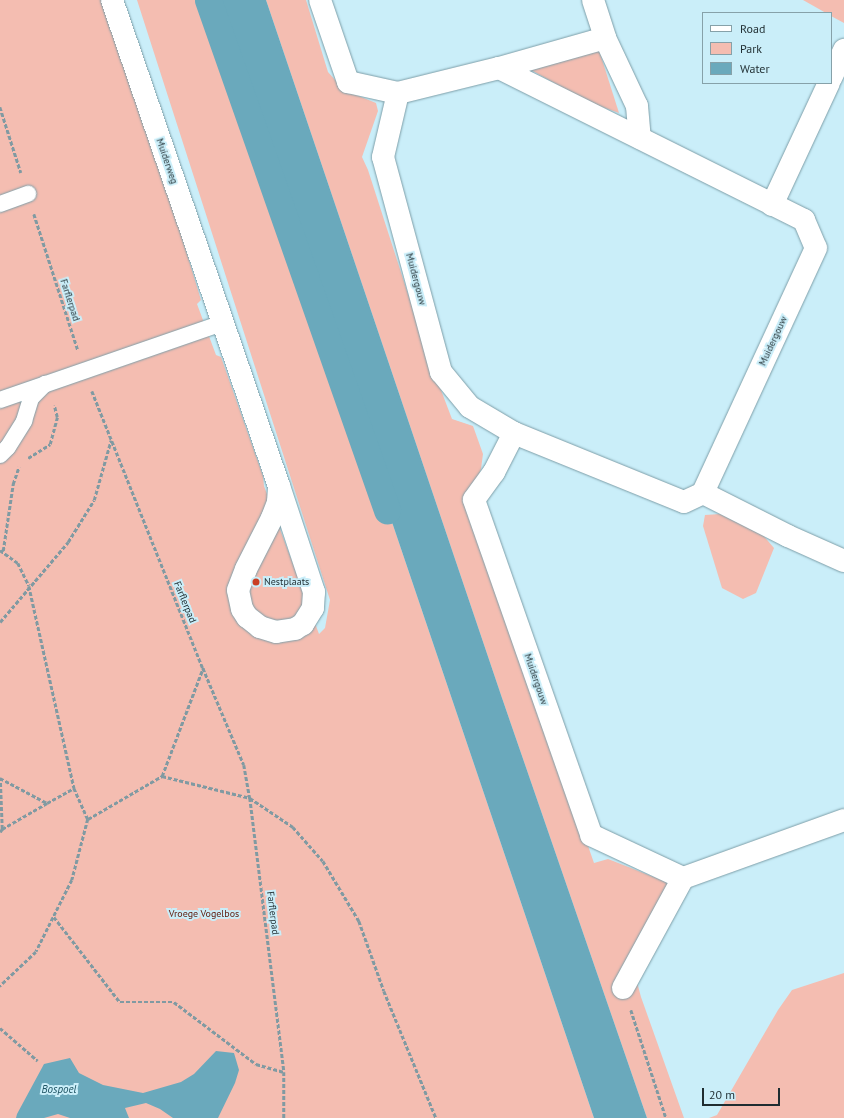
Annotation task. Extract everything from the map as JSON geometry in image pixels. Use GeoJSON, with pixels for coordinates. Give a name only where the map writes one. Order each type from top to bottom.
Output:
{"type":"FeatureCollection","features":[{"type":"Feature","properties":{"kind":"street","name":"Muiderweg"},"geometry":{"type":"LineString","coordinates":[[112,0],[279,486]]}},
{"type":"Feature","properties":{"kind":"street"},"geometry":{"type":"LineString","coordinates":[[320,0],[348,82],[398,93],[499,68],[605,38]]}},
{"type":"Feature","properties":{"kind":"street"},"geometry":{"type":"LineString","coordinates":[[593,0],[605,38],[637,106],[640,138]]}},
{"type":"Feature","properties":{"kind":"street"},"geometry":{"type":"LineString","coordinates":[[832,76],[844,50]]}},
{"type":"Feature","properties":{"kind":"street","name":"Muidergouw"},"geometry":{"type":"LineString","coordinates":[[398,93],[383,158],[441,372],[470,406],[514,433],[684,502],[703,493],[816,248],[804,220],[499,68]]}},
{"type":"Feature","properties":{"kind":"street"},"geometry":{"type":"LineString","coordinates":[[772,205],[829,84]]}},
{"type":"Feature","properties":{"kind":"street","name":"Muidergouw"},"geometry":{"type":"LineString","coordinates":[[514,433],[494,472],[474,500],[591,835],[683,878]]}},
{"type":"Feature","properties":{"kind":"street"},"geometry":{"type":"LineString","coordinates":[[279,486],[314,592],[313,608],[302,624],[295,629],[276,632],[260,628],[247,617],[242,610],[238,590],[246,569],[272,518],[278,502],[279,486]]}},
{"type":"Feature","properties":{"kind":"street"},"geometry":{"type":"LineString","coordinates":[[703,493],[788,536],[844,561]]}},
{"type":"Feature","properties":{"kind":"street"},"geometry":{"type":"LineString","coordinates":[[623,988],[683,878],[844,820]]}},
{"type":"Feature","properties":{"kind":"lane"},"geometry":{"type":"LineString","coordinates":[[0,204],[28,194]]}},
{"type":"Feature","properties":{"kind":"lane"},"geometry":{"type":"LineString","coordinates":[[0,400],[46,382],[222,323]]}},
{"type":"Feature","properties":{"kind":"lane"},"geometry":{"type":"LineString","coordinates":[[0,455],[8,447],[24,421],[31,398],[46,382]]}},
{"type":"Feature","properties":{"kind":"path","name":"Farflerpad"},"geometry":{"type":"LineString","coordinates":[[0,107],[84,370],[203,668],[244,765],[250,798],[284,1072],[284,1118]]}},
{"type":"Feature","properties":{"kind":"path"},"geometry":{"type":"LineString","coordinates":[[27,459],[50,444],[57,417],[46,382]]}},
{"type":"Feature","properties":{"kind":"path"},"geometry":{"type":"LineString","coordinates":[[0,622],[68,542],[94,500],[111,438]]}},
{"type":"Feature","properties":{"kind":"path"},"geometry":{"type":"LineString","coordinates":[[0,986],[36,952],[72,880],[88,819],[74,788],[30,586],[18,563],[1,551],[13,484],[21,462]]}},
{"type":"Feature","properties":{"kind":"path"},"geometry":{"type":"LineString","coordinates":[[88,819],[162,776],[203,668]]}},
{"type":"Feature","properties":{"kind":"path"},"geometry":{"type":"LineString","coordinates":[[162,776],[250,798],[293,827],[323,861],[359,921],[384,991],[436,1118]]}},
{"type":"Feature","properties":{"kind":"path"},"geometry":{"type":"LineString","coordinates":[[1,831],[0,778],[47,803]]}},
{"type":"Feature","properties":{"kind":"path"},"geometry":{"type":"LineString","coordinates":[[1,831],[74,788]]}},
{"type":"Feature","properties":{"kind":"path"},"geometry":{"type":"LineString","coordinates":[[54,916],[120,1002],[174,1002],[256,1064],[284,1072]]}},
{"type":"Feature","properties":{"kind":"path"},"geometry":{"type":"LineString","coordinates":[[623,988],[666,1118]]}},
{"type":"Feature","properties":{"kind":"path"},"geometry":{"type":"LineString","coordinates":[[0,1028],[38,1061]]}},
{"type":"Feature","properties":{"kind":"green space","name":"Vroege Vogelbos"},"geometry":{"type":"Polygon","coordinates":[[[0,0],[103,0],[162,171],[201,300],[197,304],[216,355],[221,357],[263,476],[264,486],[319,634],[325,628],[330,600],[137,0],[215,0],[594,1118],[0,1118],[0,0]]]}},
{"type":"Feature","properties":{"kind":"green space"},"geometry":{"type":"Polygon","coordinates":[[[266,0],[306,0],[328,72],[344,90],[376,103],[378,111],[362,157],[368,170],[428,356],[452,419],[473,426],[483,454],[481,469],[471,495],[555,752],[594,863],[608,859],[669,883],[630,956],[641,997],[684,1118],[647,1118],[502,698],[266,0]]]}},
{"type":"Feature","properties":{"kind":"green space"},"geometry":{"type":"Polygon","coordinates":[[[803,0],[844,0],[844,23],[832,17],[832,12],[824,12],[803,0]]]}},
{"type":"Feature","properties":{"kind":"green space"},"geometry":{"type":"Polygon","coordinates":[[[599,50],[619,113],[588,102],[531,70],[599,50]]]}},
{"type":"Feature","properties":{"kind":"green space"},"geometry":{"type":"Polygon","coordinates":[[[720,514],[762,534],[774,548],[756,593],[743,599],[722,588],[703,526],[705,515],[720,514]]]}},
{"type":"Feature","properties":{"kind":"green space"},"geometry":{"type":"Polygon","coordinates":[[[844,973],[844,1118],[709,1118],[717,1115],[778,1010],[792,990],[844,973]]]}},
{"type":"Feature","properties":{"kind":"water"},"geometry":{"type":"Polygon","coordinates":[[[215,0],[266,0],[502,698],[647,1118],[594,1118],[215,0]]]}},
{"type":"Feature","properties":{"kind":"water","name":"Bospoel"},"geometry":{"type":"Polygon","coordinates":[[[216,1051],[234,1053],[239,1070],[235,1083],[218,1118],[173,1118],[160,1109],[146,1103],[125,1108],[129,1118],[70,1118],[58,1114],[44,1118],[16,1118],[44,1064],[70,1058],[79,1073],[103,1085],[143,1093],[181,1082],[194,1074],[216,1051]]]}},
{"type":"Feature","properties":{"kind":"waterway"},"geometry":{"type":"LineString","coordinates":[[208,0],[387,510]]}},
{"type":"Feature","properties":{"kind":"place","name":"Nestplaats"},"geometry":{"type":"Point","coordinates":[256,582]}}]}
